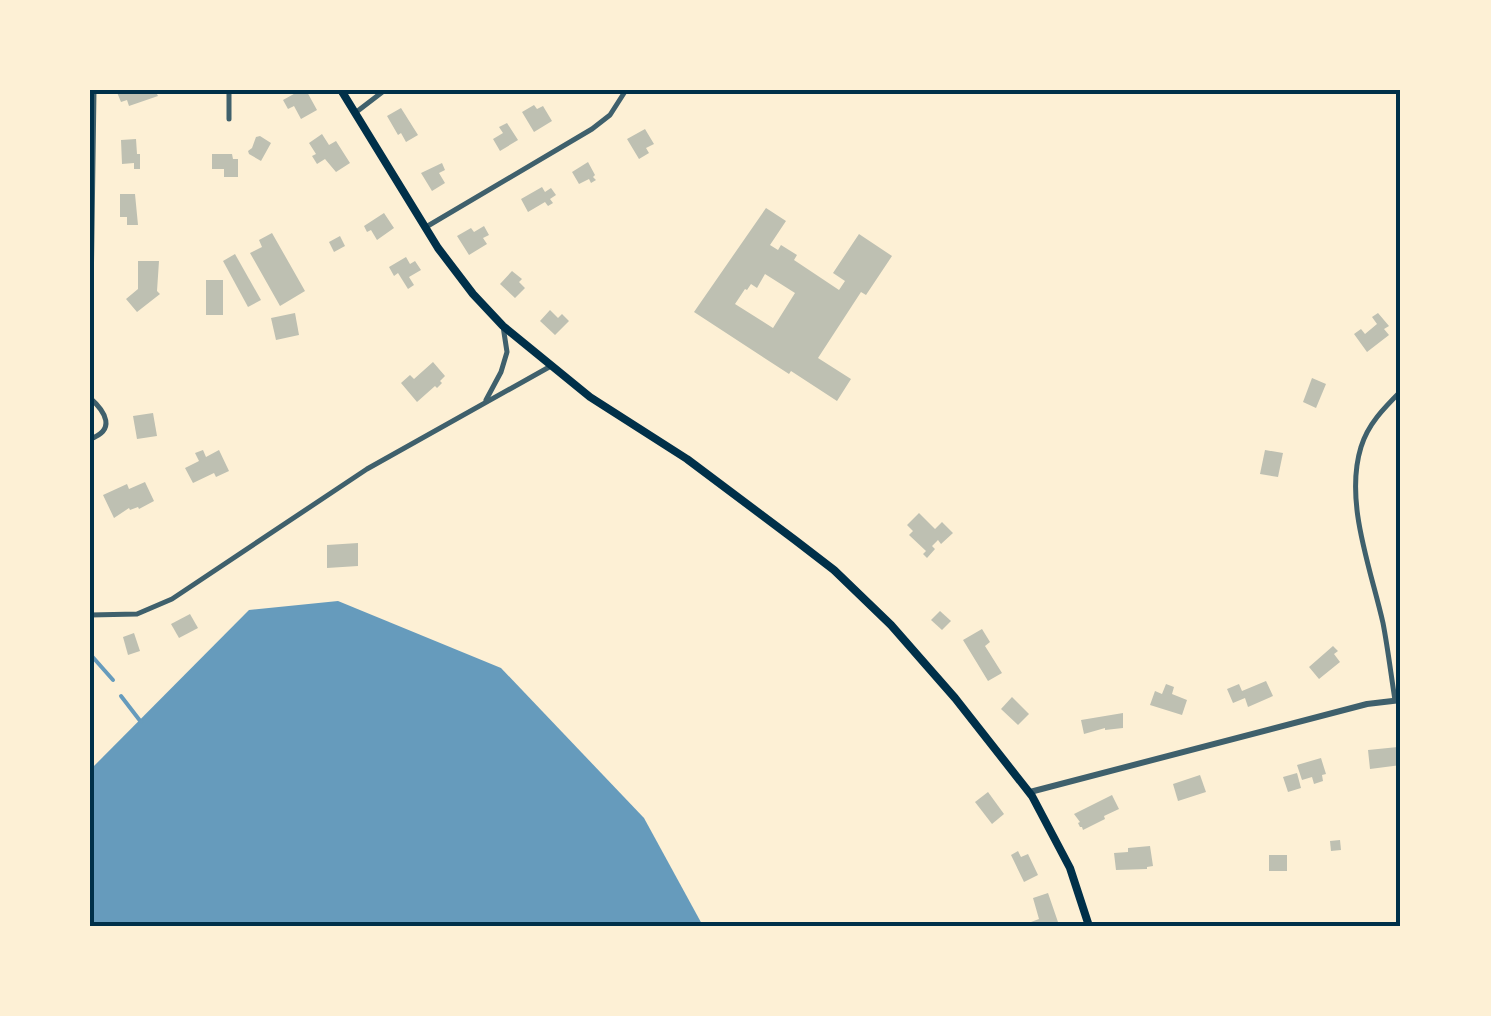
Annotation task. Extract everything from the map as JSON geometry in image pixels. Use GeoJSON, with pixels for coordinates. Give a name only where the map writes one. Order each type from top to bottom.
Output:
{"type":"FeatureCollection","features":[{"type":"Feature","properties":{"kind":"main road"},"geometry":{"type":"LineString","coordinates":[[342,90],[426,227],[473,294],[503,326],[590,397],[687,459],[842,577],[891,625],[1030,792],[1070,868],[1089,926]]}},
{"type":"Feature","properties":{"kind":"street"},"geometry":{"type":"LineString","coordinates":[[90,366],[94,90]]}},
{"type":"Feature","properties":{"kind":"street"},"geometry":{"type":"LineString","coordinates":[[229,90],[229,119]]}},
{"type":"Feature","properties":{"kind":"street"},"geometry":{"type":"LineString","coordinates":[[355,112],[385,90]]}},
{"type":"Feature","properties":{"kind":"street"},"geometry":{"type":"LineString","coordinates":[[426,227],[592,129],[610,116],[626,90]]}},
{"type":"Feature","properties":{"kind":"street"},"geometry":{"type":"LineString","coordinates":[[485,403],[506,352],[503,326]]}},
{"type":"Feature","properties":{"kind":"street"},"geometry":{"type":"LineString","coordinates":[[90,615],[137,614],[157,607],[198,584],[367,468],[551,366]]}},
{"type":"Feature","properties":{"kind":"street"},"geometry":{"type":"LineString","coordinates":[[1030,792],[1367,704],[1398,700],[1356,493],[1360,448],[1370,426],[1401,391]]}},
{"type":"Feature","properties":{"kind":"street"},"geometry":{"type":"LineString","coordinates":[[90,398],[107,419],[100,435],[90,439]]}},
{"type":"Feature","properties":{"kind":"water"},"geometry":{"type":"Polygon","coordinates":[[[338,601],[501,668],[644,818],[703,926],[90,926],[90,770],[249,610],[338,601]]]}},
{"type":"Feature","properties":{"kind":"building"},"geometry":{"type":"Polygon","coordinates":[[[116,90],[155,90],[158,96],[129,106],[127,100],[121,102],[116,90]]]}},
{"type":"Feature","properties":{"kind":"building"},"geometry":{"type":"Polygon","coordinates":[[[306,90],[317,110],[301,119],[294,106],[288,109],[283,100],[306,90]]]}},
{"type":"Feature","properties":{"kind":"building"},"geometry":{"type":"Polygon","coordinates":[[[534,105],[537,109],[543,106],[552,121],[534,132],[522,112],[534,105]]]}},
{"type":"Feature","properties":{"kind":"building"},"geometry":{"type":"Polygon","coordinates":[[[401,108],[418,135],[406,142],[387,116],[401,108]]]}},
{"type":"Feature","properties":{"kind":"building"},"geometry":{"type":"Polygon","coordinates":[[[507,123],[518,140],[500,151],[493,139],[503,133],[499,127],[507,123]]]}},
{"type":"Feature","properties":{"kind":"building"},"geometry":{"type":"Polygon","coordinates":[[[645,129],[654,144],[639,159],[627,139],[645,129]]]}},
{"type":"Feature","properties":{"kind":"building"},"geometry":{"type":"Polygon","coordinates":[[[322,134],[329,145],[336,141],[350,163],[336,172],[325,159],[317,164],[312,156],[316,154],[309,143],[322,134]]]}},
{"type":"Feature","properties":{"kind":"building"},"geometry":{"type":"Polygon","coordinates":[[[260,136],[271,143],[261,161],[248,151],[260,136]]]}},
{"type":"Feature","properties":{"kind":"building"},"geometry":{"type":"Polygon","coordinates":[[[136,139],[140,169],[134,169],[134,163],[122,164],[121,140],[136,139]]]}},
{"type":"Feature","properties":{"kind":"building"},"geometry":{"type":"Polygon","coordinates":[[[212,154],[232,154],[233,159],[238,159],[238,177],[224,177],[224,169],[212,169],[212,154]]]}},
{"type":"Feature","properties":{"kind":"building"},"geometry":{"type":"Polygon","coordinates":[[[588,162],[596,180],[579,184],[572,172],[588,162]]]}},
{"type":"Feature","properties":{"kind":"building"},"geometry":{"type":"Polygon","coordinates":[[[442,163],[445,170],[439,173],[445,183],[432,191],[421,173],[442,163]]]}},
{"type":"Feature","properties":{"kind":"building"},"geometry":{"type":"Polygon","coordinates":[[[542,187],[545,192],[551,188],[556,195],[550,199],[553,203],[548,206],[545,202],[528,212],[521,199],[542,187]]]}},
{"type":"Feature","properties":{"kind":"building"},"geometry":{"type":"Polygon","coordinates":[[[120,194],[135,194],[138,225],[127,225],[127,217],[120,217],[120,194]]]}},
{"type":"Feature","properties":{"kind":"building"},"geometry":{"type":"Polygon","coordinates":[[[766,208],[786,221],[770,245],[778,250],[781,245],[797,255],[794,260],[839,290],[845,281],[833,273],[859,234],[892,256],[866,295],[861,292],[818,358],[851,379],[837,401],[694,312],[766,208]],[[765,274],[757,288],[751,284],[735,304],[773,328],[795,293],[765,274]]]}},
{"type":"Feature","properties":{"kind":"building"},"geometry":{"type":"Polygon","coordinates":[[[384,213],[394,228],[377,240],[364,226],[384,213]]]}},
{"type":"Feature","properties":{"kind":"building"},"geometry":{"type":"Polygon","coordinates":[[[484,226],[489,235],[483,238],[487,244],[469,255],[457,236],[484,226]]]}},
{"type":"Feature","properties":{"kind":"building"},"geometry":{"type":"Polygon","coordinates":[[[272,233],[305,291],[280,306],[250,253],[262,247],[259,240],[272,233]]]}},
{"type":"Feature","properties":{"kind":"building"},"geometry":{"type":"Polygon","coordinates":[[[340,236],[345,246],[334,252],[329,242],[340,236]]]}},
{"type":"Feature","properties":{"kind":"building"},"geometry":{"type":"Polygon","coordinates":[[[235,254],[261,300],[248,307],[223,261],[235,254]]]}},
{"type":"Feature","properties":{"kind":"building"},"geometry":{"type":"Polygon","coordinates":[[[406,257],[421,270],[409,277],[414,285],[408,289],[389,267],[406,257]]]}},
{"type":"Feature","properties":{"kind":"building"},"geometry":{"type":"Polygon","coordinates":[[[138,261],[159,261],[160,294],[137,312],[126,299],[138,289],[138,261]]]}},
{"type":"Feature","properties":{"kind":"building"},"geometry":{"type":"Polygon","coordinates":[[[512,271],[522,279],[519,282],[525,288],[515,298],[500,284],[512,271]]]}},
{"type":"Feature","properties":{"kind":"building"},"geometry":{"type":"Polygon","coordinates":[[[206,280],[223,280],[223,315],[206,315],[206,280]]]}},
{"type":"Feature","properties":{"kind":"building"},"geometry":{"type":"Polygon","coordinates":[[[550,310],[569,321],[555,335],[540,321],[550,310]]]}},
{"type":"Feature","properties":{"kind":"building"},"geometry":{"type":"Polygon","coordinates":[[[295,313],[299,335],[276,340],[271,318],[295,313]]]}},
{"type":"Feature","properties":{"kind":"building"},"geometry":{"type":"Polygon","coordinates":[[[1378,313],[1389,326],[1384,329],[1389,335],[1367,352],[1354,334],[1361,329],[1365,334],[1377,324],[1372,317],[1378,313]]]}},
{"type":"Feature","properties":{"kind":"building"},"geometry":{"type":"Polygon","coordinates":[[[433,362],[445,376],[437,388],[417,402],[401,383],[410,375],[414,379],[433,362]]]}},
{"type":"Feature","properties":{"kind":"building"},"geometry":{"type":"Polygon","coordinates":[[[1312,378],[1326,384],[1316,408],[1303,402],[1312,378]]]}},
{"type":"Feature","properties":{"kind":"building"},"geometry":{"type":"Polygon","coordinates":[[[153,413],[157,436],[137,439],[133,416],[153,413]]]}},
{"type":"Feature","properties":{"kind":"building"},"geometry":{"type":"Polygon","coordinates":[[[203,450],[206,457],[219,450],[229,471],[193,483],[185,468],[199,461],[195,453],[203,450]]]}},
{"type":"Feature","properties":{"kind":"building"},"geometry":{"type":"Polygon","coordinates":[[[1265,450],[1283,453],[1278,477],[1260,474],[1265,450]]]}},
{"type":"Feature","properties":{"kind":"building"},"geometry":{"type":"Polygon","coordinates":[[[145,482],[154,501],[139,509],[129,508],[114,518],[103,495],[127,484],[129,489],[145,482]]]}},
{"type":"Feature","properties":{"kind":"building"},"geometry":{"type":"Polygon","coordinates":[[[919,513],[935,529],[942,522],[953,533],[941,544],[938,540],[927,558],[923,554],[926,551],[909,535],[913,531],[907,525],[919,513]]]}},
{"type":"Feature","properties":{"kind":"building"},"geometry":{"type":"Polygon","coordinates":[[[358,543],[358,566],[327,568],[327,545],[358,543]]]}},
{"type":"Feature","properties":{"kind":"building"},"geometry":{"type":"Polygon","coordinates":[[[940,611],[951,621],[942,630],[931,620],[940,611]]]}},
{"type":"Feature","properties":{"kind":"building"},"geometry":{"type":"Polygon","coordinates":[[[190,614],[198,628],[179,638],[171,624],[190,614]]]}},
{"type":"Feature","properties":{"kind":"building"},"geometry":{"type":"Polygon","coordinates":[[[982,629],[990,642],[985,646],[1002,673],[988,681],[963,640],[982,629]]]}},
{"type":"Feature","properties":{"kind":"building"},"geometry":{"type":"Polygon","coordinates":[[[134,633],[140,651],[128,655],[123,637],[134,633]]]}},
{"type":"Feature","properties":{"kind":"building"},"geometry":{"type":"Polygon","coordinates":[[[1333,646],[1340,662],[1319,679],[1309,667],[1333,646]]]}},
{"type":"Feature","properties":{"kind":"building"},"geometry":{"type":"Polygon","coordinates":[[[1266,681],[1273,696],[1248,707],[1245,698],[1233,703],[1227,689],[1239,684],[1242,691],[1266,681]]]}},
{"type":"Feature","properties":{"kind":"building"},"geometry":{"type":"Polygon","coordinates":[[[1166,684],[1174,687],[1172,694],[1187,700],[1182,715],[1150,705],[1155,691],[1162,694],[1166,684]]]}},
{"type":"Feature","properties":{"kind":"building"},"geometry":{"type":"Polygon","coordinates":[[[1012,697],[1029,714],[1018,725],[1001,709],[1012,697]]]}},
{"type":"Feature","properties":{"kind":"building"},"geometry":{"type":"Polygon","coordinates":[[[1123,713],[1123,728],[1084,734],[1081,720],[1123,713]]]}},
{"type":"Feature","properties":{"kind":"building"},"geometry":{"type":"Polygon","coordinates":[[[1398,747],[1401,765],[1370,769],[1368,750],[1398,747]]]}},
{"type":"Feature","properties":{"kind":"building"},"geometry":{"type":"Polygon","coordinates":[[[1321,758],[1326,774],[1322,775],[1323,781],[1314,784],[1312,777],[1302,780],[1297,765],[1321,758]]]}},
{"type":"Feature","properties":{"kind":"building"},"geometry":{"type":"Polygon","coordinates":[[[1297,773],[1301,788],[1288,792],[1283,777],[1297,773]]]}},
{"type":"Feature","properties":{"kind":"building"},"geometry":{"type":"Polygon","coordinates":[[[1200,775],[1206,792],[1178,801],[1173,784],[1200,775]]]}},
{"type":"Feature","properties":{"kind":"building"},"geometry":{"type":"Polygon","coordinates":[[[988,792],[1004,814],[992,824],[975,802],[988,792]]]}},
{"type":"Feature","properties":{"kind":"building"},"geometry":{"type":"Polygon","coordinates":[[[1112,795],[1119,809],[1083,830],[1074,814],[1112,795]]]}},
{"type":"Feature","properties":{"kind":"building"},"geometry":{"type":"Polygon","coordinates":[[[1340,840],[1341,850],[1331,851],[1330,841],[1340,840]]]}},
{"type":"Feature","properties":{"kind":"building"},"geometry":{"type":"Polygon","coordinates":[[[1150,846],[1153,866],[1116,870],[1114,853],[1150,846]]]}},
{"type":"Feature","properties":{"kind":"building"},"geometry":{"type":"Polygon","coordinates":[[[1018,851],[1021,857],[1028,854],[1038,875],[1024,882],[1011,855],[1018,851]]]}},
{"type":"Feature","properties":{"kind":"building"},"geometry":{"type":"Polygon","coordinates":[[[1269,855],[1287,855],[1287,871],[1269,871],[1269,855]]]}},
{"type":"Feature","properties":{"kind":"building"},"geometry":{"type":"Polygon","coordinates":[[[1048,893],[1058,922],[1054,926],[1032,926],[1031,922],[1039,919],[1033,898],[1048,893]]]}},
{"type":"Feature","properties":{"kind":"waterway"},"geometry":{"type":"LineString","coordinates":[[90,654],[113,680]]}},
{"type":"Feature","properties":{"kind":"waterway"},"geometry":{"type":"LineString","coordinates":[[121,696],[141,722]]}}]}
